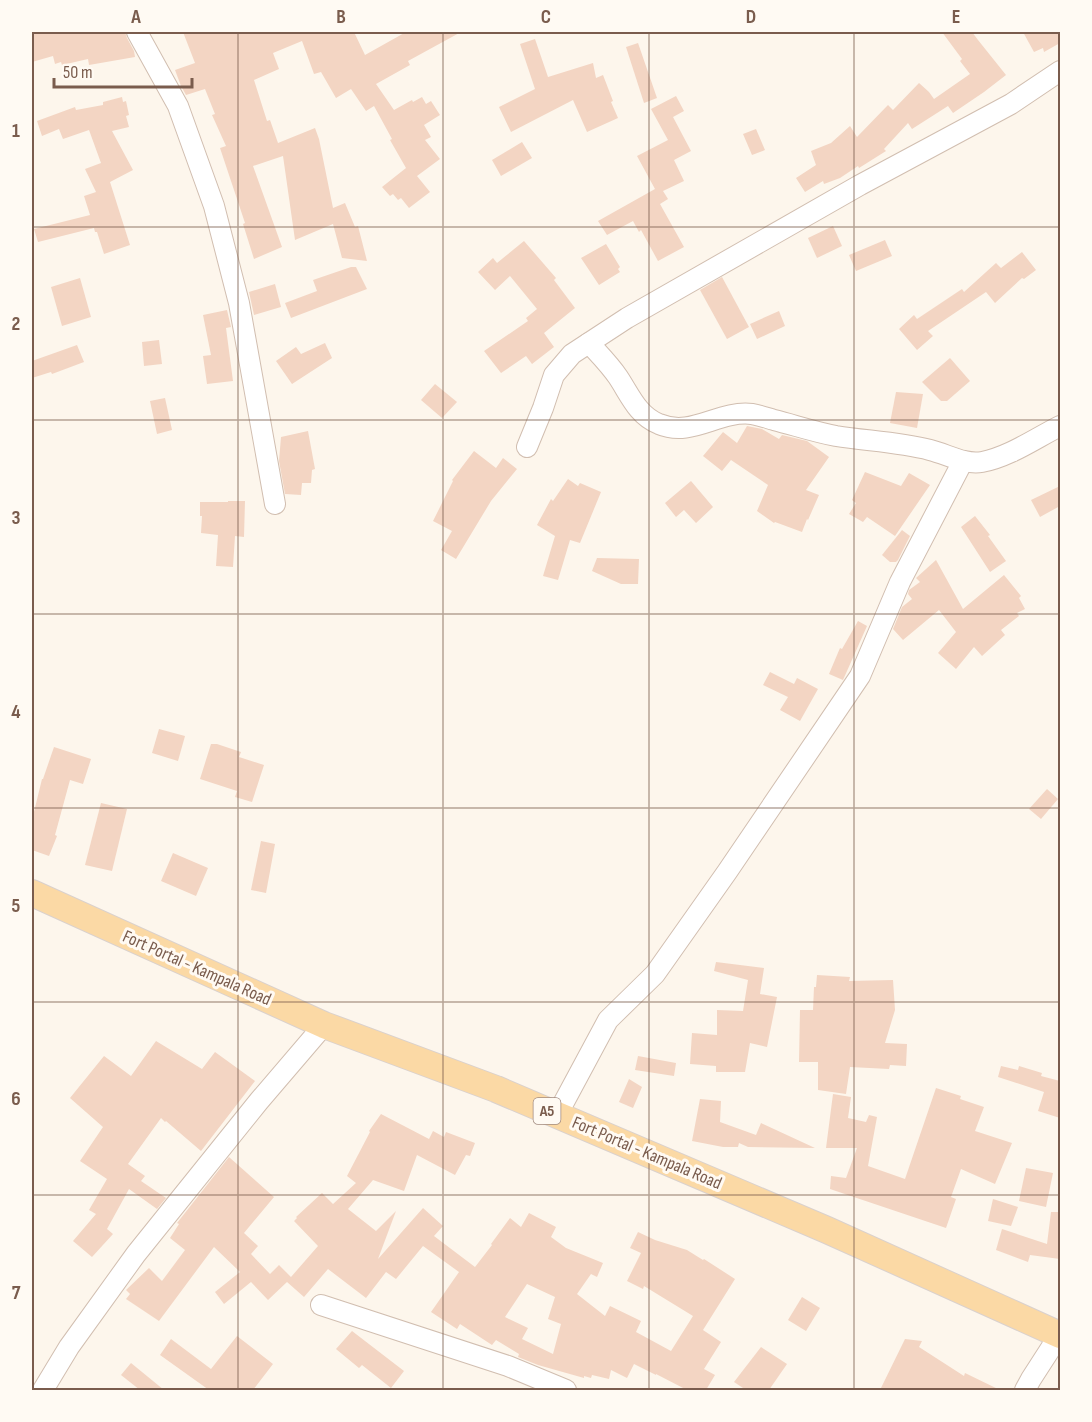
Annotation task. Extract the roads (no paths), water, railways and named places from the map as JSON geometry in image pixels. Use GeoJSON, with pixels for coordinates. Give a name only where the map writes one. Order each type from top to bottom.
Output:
{"type":"FeatureCollection","features":[{"type":"Feature","properties":{"kind":"main road","name":"Fort Portal - Kampala Road"},"geometry":{"type":"LineString","coordinates":[[32,893],[324,1025],[496,1089],[827,1230],[1060,1334]]}},
{"type":"Feature","properties":{"kind":"street"},"geometry":{"type":"LineString","coordinates":[[137,32],[178,106],[214,206],[239,303],[275,504]]}},
{"type":"Feature","properties":{"kind":"street"},"geometry":{"type":"LineString","coordinates":[[527,447],[554,375],[572,354],[627,318],[850,191],[1011,104],[1060,71]]}},
{"type":"Feature","properties":{"kind":"street"},"geometry":{"type":"LineString","coordinates":[[589,343],[610,366],[641,412],[658,424],[673,429],[690,428],[730,415],[752,414],[834,435],[928,449],[963,461],[981,462],[1013,452],[1060,426]]}},
{"type":"Feature","properties":{"kind":"street"},"geometry":{"type":"LineString","coordinates":[[557,1115],[608,1020],[656,974],[860,676],[900,582],[963,461]]}},
{"type":"Feature","properties":{"kind":"street"},"geometry":{"type":"LineString","coordinates":[[43,1390],[69,1347],[136,1254],[259,1101],[324,1025]]}},
{"type":"Feature","properties":{"kind":"street"},"geometry":{"type":"LineString","coordinates":[[321,1305],[508,1366],[566,1390]]}},
{"type":"Feature","properties":{"kind":"street"},"geometry":{"type":"LineString","coordinates":[[1025,1390],[1060,1334]]}}]}
